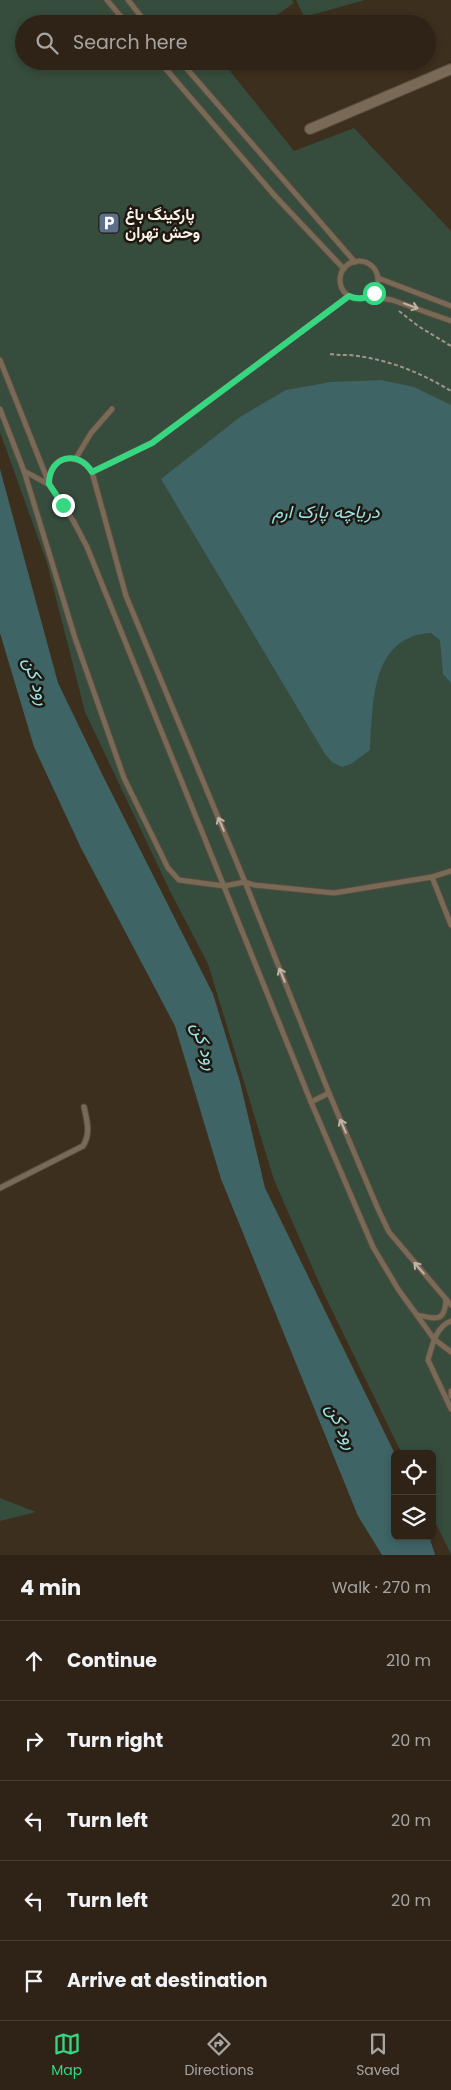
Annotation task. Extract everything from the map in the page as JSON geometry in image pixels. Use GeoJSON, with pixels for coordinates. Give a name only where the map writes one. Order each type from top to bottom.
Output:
{"type":"FeatureCollection","features":[{"type":"Feature","properties":{"kind":"street"},"geometry":{"type":"LineString","coordinates":[[310,129],[451,68]]}},
{"type":"Feature","properties":{"kind":"lane"},"geometry":{"type":"LineString","coordinates":[[107,0],[120,15]]}},
{"type":"Feature","properties":{"kind":"lane"},"geometry":{"type":"LineString","coordinates":[[128,0],[140,15]]}},
{"type":"Feature","properties":{"kind":"lane"},"geometry":{"type":"LineString","coordinates":[[167,70],[275,196],[344,269]]}},
{"type":"Feature","properties":{"kind":"lane"},"geometry":{"type":"LineString","coordinates":[[188,70],[356,262],[367,264],[376,272],[378,278],[376,288],[369,296]]}},
{"type":"Feature","properties":{"kind":"lane"},"geometry":{"type":"LineString","coordinates":[[356,262],[344,269],[340,282],[343,290],[349,296],[359,299],[369,296],[392,300],[451,321]]}},
{"type":"Feature","properties":{"kind":"lane"},"geometry":{"type":"LineString","coordinates":[[378,278],[451,306]]}},
{"type":"Feature","properties":{"kind":"lane"},"geometry":{"type":"LineString","coordinates":[[92,472],[152,443],[349,296]]}},
{"type":"Feature","properties":{"kind":"lane"},"geometry":{"type":"LineString","coordinates":[[0,360],[49,484],[74,522],[87,547],[311,1102],[374,1247],[434,1339],[451,1352]]}},
{"type":"Feature","properties":{"kind":"lane"},"geometry":{"type":"LineString","coordinates":[[0,409],[24,471],[75,638],[124,778],[168,868],[179,880],[224,886],[245,882],[254,885],[334,893],[432,877],[451,871]]}},
{"type":"Feature","properties":{"kind":"lane"},"geometry":{"type":"LineString","coordinates":[[76,458],[88,438],[112,409]]}},
{"type":"Feature","properties":{"kind":"lane"},"geometry":{"type":"LineString","coordinates":[[49,484],[51,470],[55,464],[68,458],[76,458],[83,461],[92,472],[126,596],[245,882],[329,1093],[389,1232],[451,1305]]}},
{"type":"Feature","properties":{"kind":"lane"},"geometry":{"type":"LineString","coordinates":[[24,471],[49,484]]}},
{"type":"Feature","properties":{"kind":"lane"},"geometry":{"type":"LineString","coordinates":[[432,877],[451,925]]}},
{"type":"Feature","properties":{"kind":"lane"},"geometry":{"type":"LineString","coordinates":[[311,1102],[329,1093]]}},
{"type":"Feature","properties":{"kind":"lane"},"geometry":{"type":"LineString","coordinates":[[0,1188],[84,1146],[88,1130],[84,1107]]}},
{"type":"Feature","properties":{"kind":"lane"},"geometry":{"type":"LineString","coordinates":[[417,1315],[436,1319],[441,1317],[446,1312],[446,1299]]}},
{"type":"Feature","properties":{"kind":"lane"},"geometry":{"type":"LineString","coordinates":[[451,1321],[445,1323],[434,1339],[428,1360],[451,1407]]}},
{"type":"Feature","properties":{"kind":"path"},"geometry":{"type":"LineString","coordinates":[[392,300],[400,314],[451,346]]}},
{"type":"Feature","properties":{"kind":"path"},"geometry":{"type":"LineString","coordinates":[[330,354],[350,355],[394,364],[426,376],[451,392]]}},
{"type":"Feature","properties":{"kind":"green space"},"geometry":{"type":"Polygon","coordinates":[[[0,0],[292,0],[294,3],[277,15],[15,15],[15,70],[229,70],[294,151],[354,128],[451,231],[451,1554],[436,1524],[436,1450],[400,1450],[324,1294],[274,1180],[208,964],[170,891],[85,712],[47,563],[0,432],[0,0]]]}},
{"type":"Feature","properties":{"kind":"green space"},"geometry":{"type":"Polygon","coordinates":[[[296,0],[365,0],[311,15],[303,15],[296,0]]]}},
{"type":"Feature","properties":{"kind":"green space"},"geometry":{"type":"Polygon","coordinates":[[[0,1498],[36,1512],[0,1521],[0,1498]]]}},
{"type":"Feature","properties":{"kind":"water","name":"دریاچه پارک ارم"},"geometry":{"type":"Polygon","coordinates":[[[381,380],[414,387],[451,405],[451,683],[443,674],[440,640],[431,633],[411,637],[396,646],[386,659],[379,676],[372,713],[370,750],[351,764],[342,767],[332,762],[325,754],[161,479],[240,417],[286,390],[331,382],[381,380]]]}},
{"type":"Feature","properties":{"kind":"water","name":"رود کن"},"geometry":{"type":"Polygon","coordinates":[[[0,469],[58,683],[213,994],[240,1082],[265,1188],[393,1450],[391,1450],[391,1540],[430,1540],[435,1555],[382,1555],[358,1516],[221,1179],[175,1026],[81,848],[34,747],[0,633],[0,469]]]}},
{"type":"Feature","properties":{"kind":"place","name":"پارکینگ باغ وحش تهران"},"geometry":{"type":"Point","coordinates":[109,223]}},
{"type":"Feature","properties":{"kind":"route"},"geometry":{"type":"LineString","coordinates":[[63,505],[49,484],[51,470],[55,464],[68,458],[76,458],[83,461],[92,472],[152,443],[349,296],[359,299],[374,293]]}}]}
